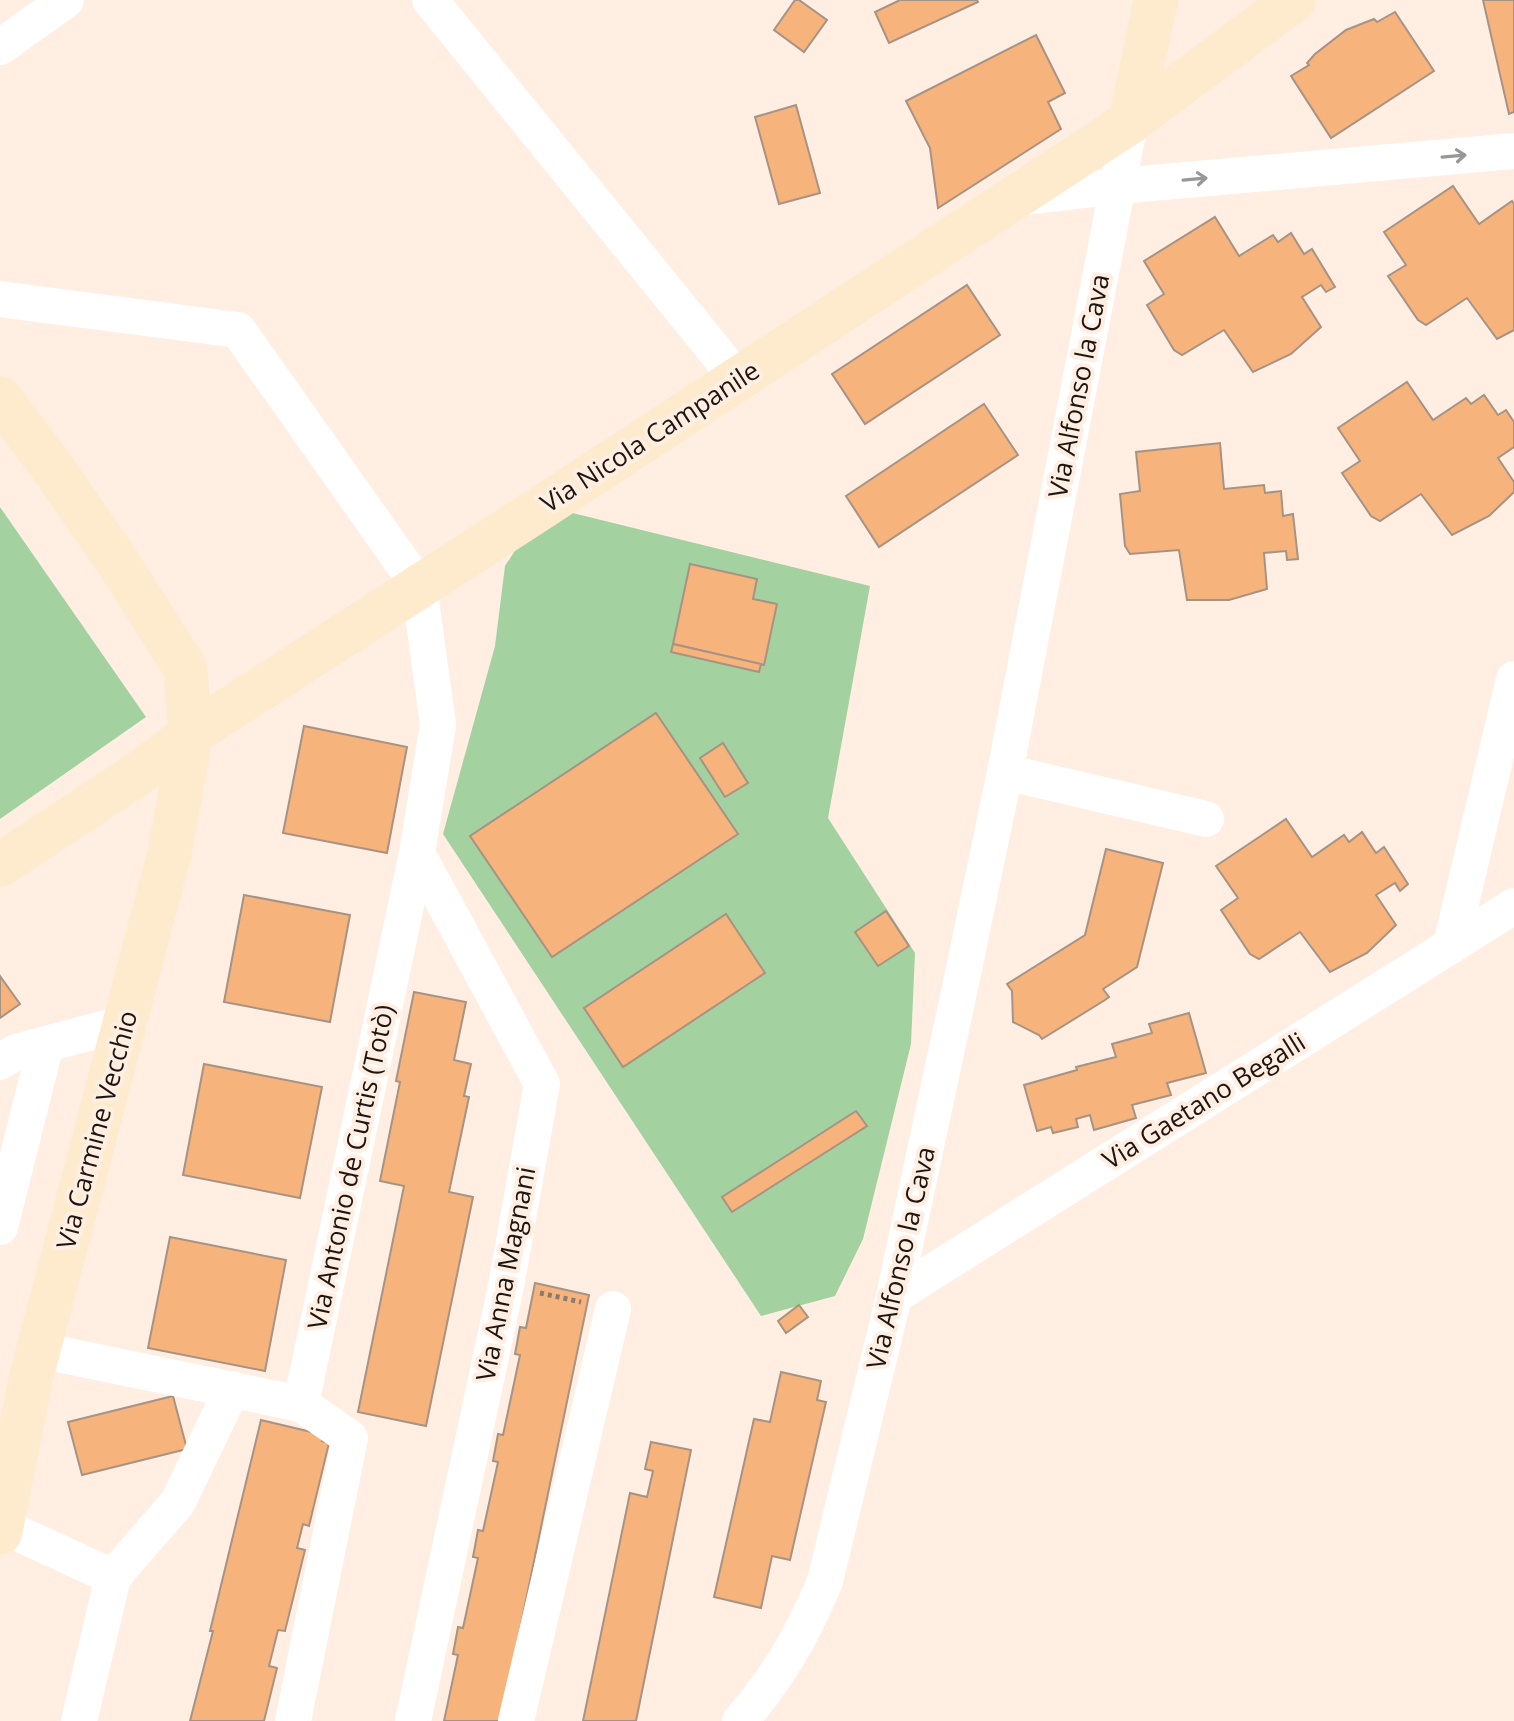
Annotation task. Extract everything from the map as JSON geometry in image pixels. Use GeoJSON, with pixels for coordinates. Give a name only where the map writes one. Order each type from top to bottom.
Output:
{"type":"FeatureCollection","features":[{"type":"Feature","properties":{"kind":"street"},"geometry":{"type":"LineString","coordinates":[[0,47],[66,0]]}},
{"type":"Feature","properties":{"kind":"street"},"geometry":{"type":"LineString","coordinates":[[430,0],[738,379]]}},
{"type":"Feature","properties":{"kind":"street","name":"Via Alfonso la Cava"},"geometry":{"type":"LineString","coordinates":[[740,1721],[784,1663],[807,1624],[825,1581],[894,1296],[1005,772],[1156,0]]}},
{"type":"Feature","properties":{"kind":"street","name":"Via Nicola Campanile"},"geometry":{"type":"LineString","coordinates":[[0,865],[142,771],[191,734],[1130,122],[1294,0]]}},
{"type":"Feature","properties":{"kind":"street"},"geometry":{"type":"LineString","coordinates":[[1014,198],[1514,151]]}},
{"type":"Feature","properties":{"kind":"street"},"geometry":{"type":"LineString","coordinates":[[0,299],[238,330],[419,586]]}},
{"type":"Feature","properties":{"kind":"street","name":"Via Carmine Vecchio"},"geometry":{"type":"LineString","coordinates":[[0,398],[119,564],[185,668],[191,734],[170,851],[39,1350],[8,1449],[0,1528],[113,1577]]}},
{"type":"Feature","properties":{"kind":"street","name":"Via Antonio de Curtis (Totò)"},"geometry":{"type":"LineString","coordinates":[[301,1404],[417,853],[438,725],[419,586]]}},
{"type":"Feature","properties":{"kind":"street"},"geometry":{"type":"LineString","coordinates":[[1451,945],[1514,679]]}},
{"type":"Feature","properties":{"kind":"street"},"geometry":{"type":"LineString","coordinates":[[1005,772],[1206,819]]}},
{"type":"Feature","properties":{"kind":"street","name":"Via Anna Magnani"},"geometry":{"type":"LineString","coordinates":[[413,1721],[506,1286],[542,1084],[417,853]]}},
{"type":"Feature","properties":{"kind":"street","name":"Via Gaetano Begalli"},"geometry":{"type":"LineString","coordinates":[[894,1296],[1514,906]]}},
{"type":"Feature","properties":{"kind":"street"},"geometry":{"type":"LineString","coordinates":[[0,1062],[16,1052],[125,1023]]}},
{"type":"Feature","properties":{"kind":"street"},"geometry":{"type":"LineString","coordinates":[[0,1227],[46,1044]]}},
{"type":"Feature","properties":{"kind":"street"},"geometry":{"type":"LineString","coordinates":[[516,1721],[613,1309]]}},
{"type":"Feature","properties":{"kind":"street"},"geometry":{"type":"LineString","coordinates":[[39,1350],[301,1404],[350,1438],[293,1721]]}},
{"type":"Feature","properties":{"kind":"street"},"geometry":{"type":"LineString","coordinates":[[79,1721],[113,1577],[178,1502],[232,1389]]}},
{"type":"Feature","properties":{"kind":"path"},"geometry":{"type":"LineString","coordinates":[[506,1286],[613,1309]]}},
{"type":"Feature","properties":{"kind":"green space"},"geometry":{"type":"Polygon","coordinates":[[[544,506],[870,586],[828,818],[915,953],[911,1044],[863,1239],[835,1296],[761,1316],[443,834],[495,646],[505,566],[544,506]]]}},
{"type":"Feature","properties":{"kind":"green space"},"geometry":{"type":"Polygon","coordinates":[[[0,507],[146,717],[0,819],[0,507]]]}},
{"type":"Feature","properties":{"kind":"building"},"geometry":{"type":"Polygon","coordinates":[[[795,0],[827,20],[804,52],[774,30],[795,0]]]}},
{"type":"Feature","properties":{"kind":"building"},"geometry":{"type":"Polygon","coordinates":[[[900,0],[978,2],[889,43],[875,12],[900,0]]]}},
{"type":"Feature","properties":{"kind":"building"},"geometry":{"type":"Polygon","coordinates":[[[1483,0],[1514,0],[1514,112],[1509,114],[1483,0]]]}},
{"type":"Feature","properties":{"kind":"building"},"geometry":{"type":"Polygon","coordinates":[[[1395,12],[1434,71],[1331,138],[1291,76],[1309,65],[1307,63],[1315,54],[1346,30],[1374,19],[1377,22],[1395,12]]]}},
{"type":"Feature","properties":{"kind":"building"},"geometry":{"type":"Polygon","coordinates":[[[1036,35],[1065,93],[1048,102],[1061,129],[938,208],[930,148],[906,101],[1036,35]]]}},
{"type":"Feature","properties":{"kind":"building"},"geometry":{"type":"Polygon","coordinates":[[[796,105],[820,193],[779,204],[755,117],[796,105]]]}},
{"type":"Feature","properties":{"kind":"building"},"geometry":{"type":"Polygon","coordinates":[[[1453,186],[1479,224],[1512,201],[1514,204],[1514,330],[1497,339],[1467,298],[1426,325],[1418,320],[1388,276],[1406,265],[1384,232],[1453,186]]]}},
{"type":"Feature","properties":{"kind":"building"},"geometry":{"type":"Polygon","coordinates":[[[1215,217],[1239,256],[1273,235],[1278,242],[1291,233],[1304,254],[1312,249],[1335,287],[1326,292],[1321,285],[1302,297],[1321,327],[1291,354],[1253,372],[1224,330],[1182,355],[1174,350],[1147,305],[1164,294],[1144,261],[1215,217]]]}},
{"type":"Feature","properties":{"kind":"building"},"geometry":{"type":"Polygon","coordinates":[[[967,285],[1000,335],[865,424],[832,374],[967,285]]]}},
{"type":"Feature","properties":{"kind":"building"},"geometry":{"type":"Polygon","coordinates":[[[1407,382],[1433,420],[1466,398],[1471,404],[1484,395],[1498,415],[1506,410],[1514,422],[1514,447],[1498,458],[1514,482],[1514,492],[1489,516],[1452,535],[1421,494],[1380,521],[1371,516],[1342,473],[1360,461],[1338,428],[1407,382]]]}},
{"type":"Feature","properties":{"kind":"building"},"geometry":{"type":"Polygon","coordinates":[[[984,404],[1018,455],[879,547],[846,496],[984,404]]]}},
{"type":"Feature","properties":{"kind":"building"},"geometry":{"type":"Polygon","coordinates":[[[1220,443],[1224,489],[1264,485],[1265,493],[1281,491],[1283,516],[1293,514],[1298,559],[1287,560],[1286,551],[1264,553],[1267,589],[1229,600],[1187,600],[1179,550],[1130,554],[1125,546],[1120,494],[1140,491],[1136,452],[1220,443]]]}},
{"type":"Feature","properties":{"kind":"building"},"geometry":{"type":"Polygon","coordinates":[[[690,564],[757,579],[753,599],[777,604],[764,665],[673,644],[690,564]]]}},
{"type":"Feature","properties":{"kind":"building"},"geometry":{"type":"Polygon","coordinates":[[[673,644],[761,664],[759,672],[671,652],[673,644]]]}},
{"type":"Feature","properties":{"kind":"building"},"geometry":{"type":"Polygon","coordinates":[[[656,713],[738,834],[552,957],[470,836],[656,713]]]}},
{"type":"Feature","properties":{"kind":"building"},"geometry":{"type":"Polygon","coordinates":[[[304,726],[407,747],[387,853],[283,833],[304,726]]]}},
{"type":"Feature","properties":{"kind":"building"},"geometry":{"type":"Polygon","coordinates":[[[723,743],[748,783],[725,797],[700,758],[723,743]]]}},
{"type":"Feature","properties":{"kind":"building"},"geometry":{"type":"Polygon","coordinates":[[[1286,819],[1312,857],[1344,835],[1349,842],[1362,832],[1376,853],[1384,847],[1408,884],[1400,891],[1395,883],[1376,895],[1396,925],[1367,953],[1330,972],[1300,932],[1259,959],[1250,954],[1221,910],[1238,898],[1216,866],[1286,819]]]}},
{"type":"Feature","properties":{"kind":"building"},"geometry":{"type":"Polygon","coordinates":[[[1106,849],[1163,863],[1137,967],[1103,989],[1109,997],[1042,1039],[1013,1022],[1012,991],[1007,984],[1085,935],[1106,849]]]}},
{"type":"Feature","properties":{"kind":"building"},"geometry":{"type":"Polygon","coordinates":[[[244,895],[350,915],[330,1022],[224,1002],[244,895]]]}},
{"type":"Feature","properties":{"kind":"building"},"geometry":{"type":"Polygon","coordinates":[[[886,911],[909,946],[878,966],[855,932],[886,911]]]}},
{"type":"Feature","properties":{"kind":"building"},"geometry":{"type":"Polygon","coordinates":[[[726,914],[765,973],[623,1067],[584,1008],[726,914]]]}},
{"type":"Feature","properties":{"kind":"building"},"geometry":{"type":"Polygon","coordinates":[[[0,976],[20,1004],[0,1018],[0,976]]]}},
{"type":"Feature","properties":{"kind":"building"},"geometry":{"type":"Polygon","coordinates":[[[414,992],[466,1002],[454,1060],[471,1064],[464,1096],[469,1097],[449,1192],[473,1197],[426,1426],[358,1412],[404,1186],[380,1181],[414,992]]]}},
{"type":"Feature","properties":{"kind":"building"},"geometry":{"type":"Polygon","coordinates":[[[1189,1013],[1206,1073],[1167,1083],[1171,1095],[1132,1105],[1136,1118],[1094,1130],[1090,1115],[1076,1119],[1078,1127],[1053,1133],[1051,1127],[1037,1131],[1024,1085],[1116,1057],[1112,1044],[1152,1033],[1149,1024],[1189,1013]]]}},
{"type":"Feature","properties":{"kind":"building"},"geometry":{"type":"Polygon","coordinates":[[[204,1064],[322,1087],[300,1198],[183,1175],[204,1064]]]}},
{"type":"Feature","properties":{"kind":"building"},"geometry":{"type":"Polygon","coordinates":[[[856,1111],[867,1126],[732,1212],[722,1197],[856,1111]]]}},
{"type":"Feature","properties":{"kind":"building"},"geometry":{"type":"Polygon","coordinates":[[[170,1237],[286,1260],[265,1371],[148,1348],[170,1237]]]}},
{"type":"Feature","properties":{"kind":"building"},"geometry":{"type":"Polygon","coordinates":[[[535,1283],[589,1295],[501,1721],[444,1721],[458,1655],[453,1654],[458,1627],[463,1628],[478,1558],[473,1557],[478,1530],[483,1531],[498,1462],[493,1461],[498,1434],[503,1435],[520,1355],[515,1354],[520,1327],[526,1328],[535,1283]]]}},
{"type":"Feature","properties":{"kind":"building"},"geometry":{"type":"Polygon","coordinates":[[[799,1305],[808,1317],[786,1333],[778,1321],[799,1305]]]}},
{"type":"Feature","properties":{"kind":"building"},"geometry":{"type":"Polygon","coordinates":[[[781,1372],[821,1381],[817,1400],[826,1402],[790,1560],[772,1556],[761,1608],[714,1597],[754,1419],[770,1422],[781,1372]]]}},
{"type":"Feature","properties":{"kind":"building"},"geometry":{"type":"Polygon","coordinates":[[[173,1396],[187,1449],[82,1475],[68,1422],[173,1396]]]}},
{"type":"Feature","properties":{"kind":"building"},"geometry":{"type":"Polygon","coordinates":[[[261,1420],[324,1435],[322,1441],[329,1443],[309,1526],[303,1524],[297,1548],[305,1550],[285,1631],[278,1630],[269,1666],[277,1668],[264,1721],[190,1721],[213,1631],[210,1631],[261,1420]]]}},
{"type":"Feature","properties":{"kind":"building"},"geometry":{"type":"Polygon","coordinates":[[[651,1442],[691,1450],[636,1721],[583,1721],[630,1493],[647,1497],[653,1471],[645,1469],[651,1442]]]}}]}
